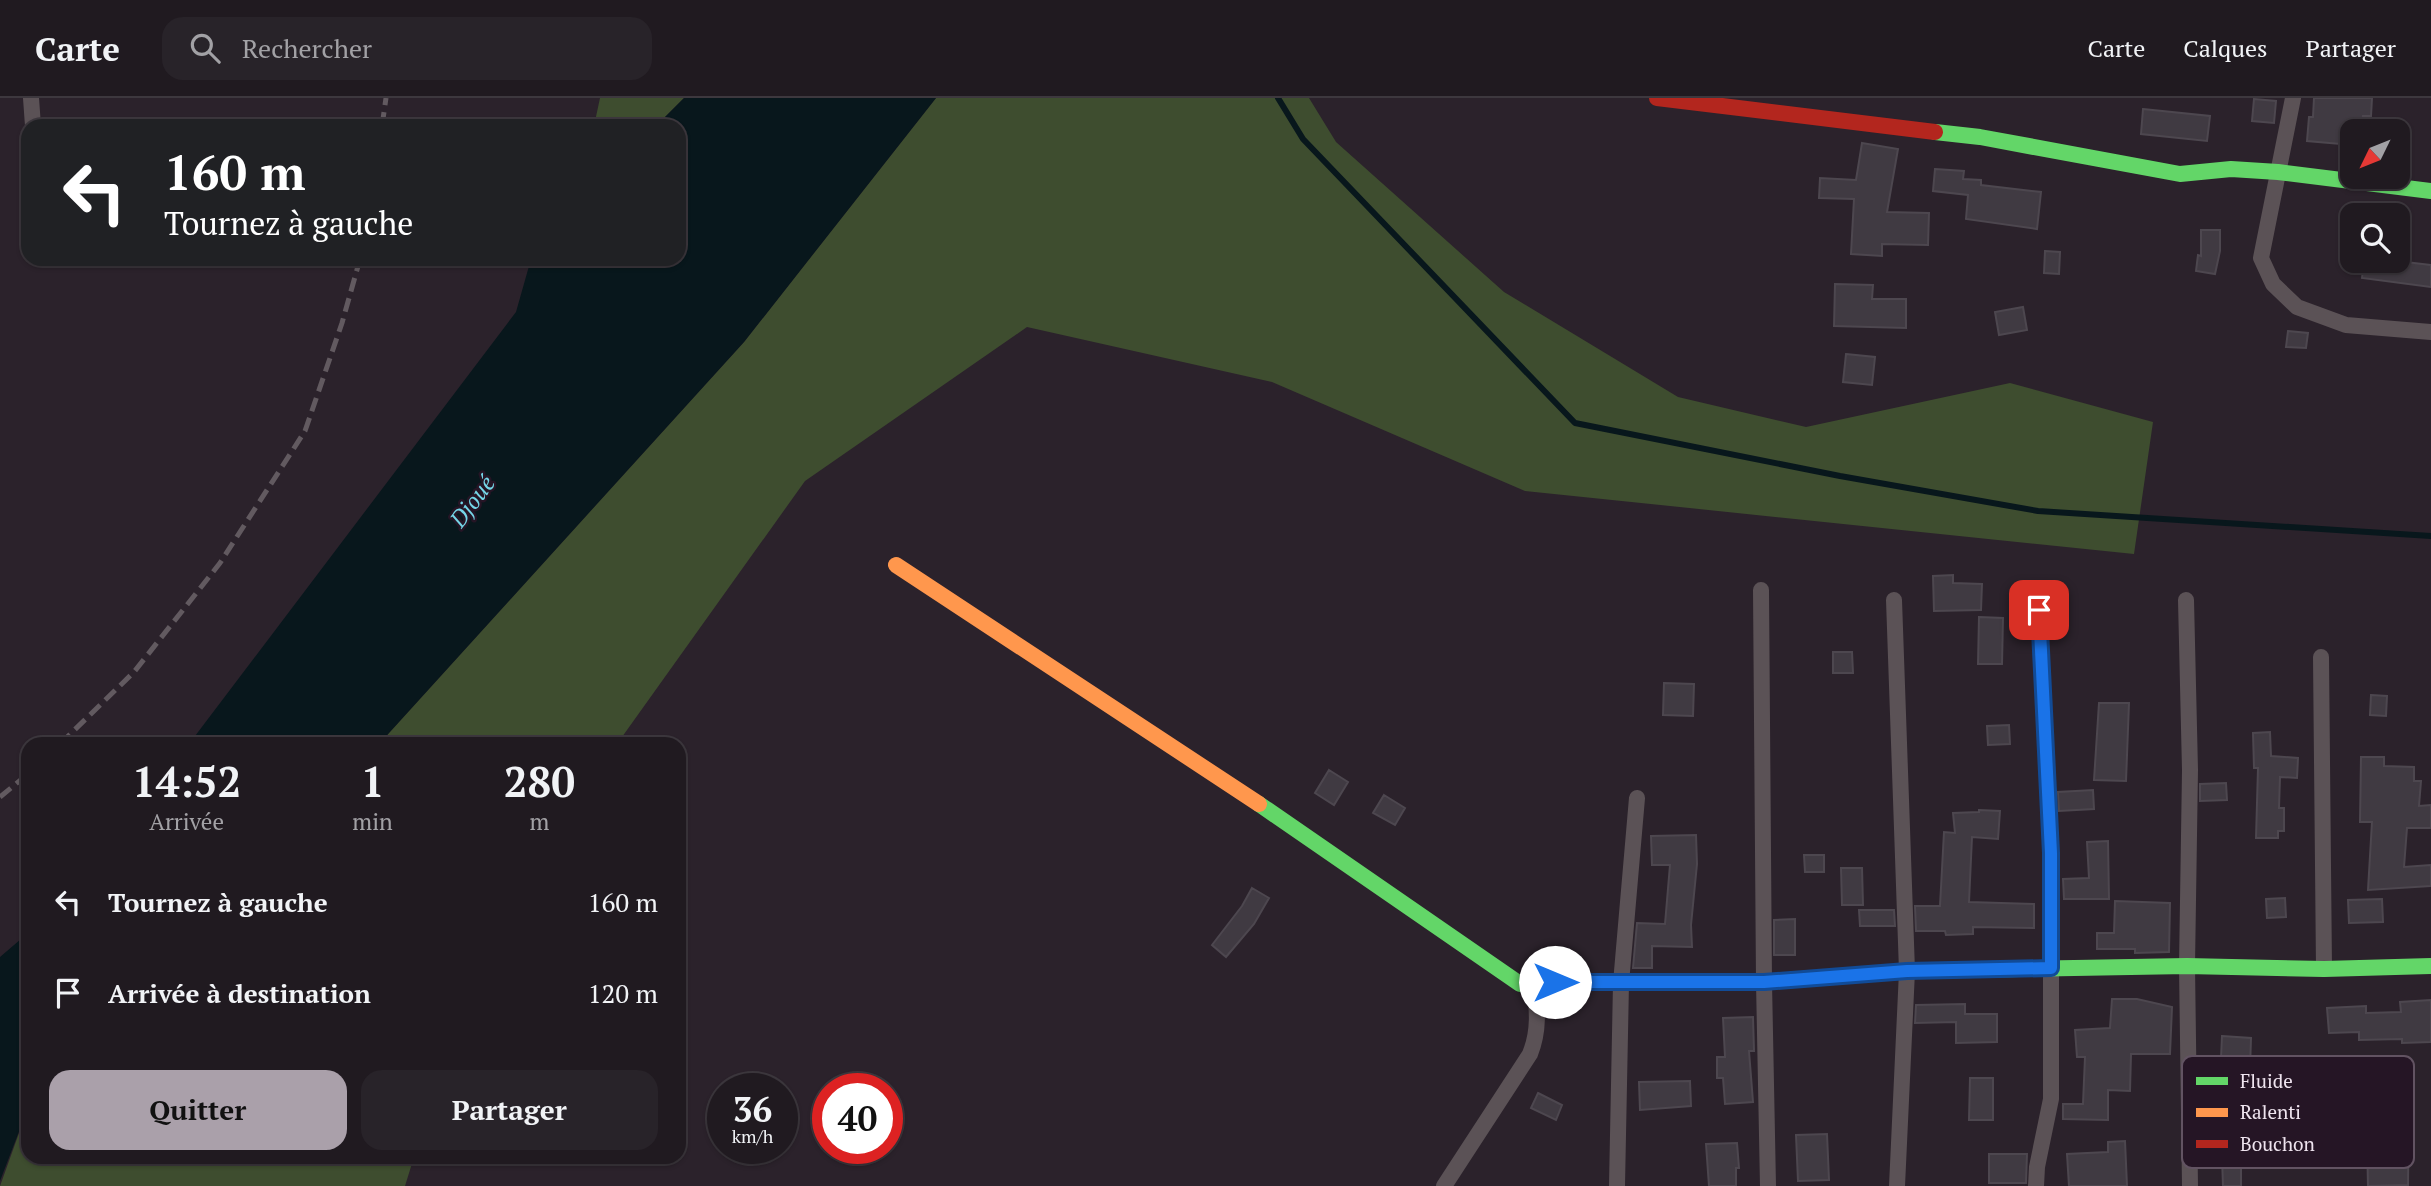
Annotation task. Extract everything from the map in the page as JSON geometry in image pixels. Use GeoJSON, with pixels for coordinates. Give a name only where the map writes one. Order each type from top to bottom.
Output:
{"type":"FeatureCollection","features":[{"type":"Feature","properties":{"kind":"street"},"geometry":{"type":"LineString","coordinates":[[31,98],[32,119]]}},
{"type":"Feature","properties":{"kind":"street"},"geometry":{"type":"LineString","coordinates":[[1657,98],[1980,137],[2180,174],[2231,169],[2278,172],[2431,191]]}},
{"type":"Feature","properties":{"kind":"street"},"geometry":{"type":"LineString","coordinates":[[2293,98],[2261,258],[2273,284],[2297,307],[2346,324],[2431,332]]}},
{"type":"Feature","properties":{"kind":"street"},"geometry":{"type":"LineString","coordinates":[[896,565],[1316,841],[1520,985],[1534,982],[1764,982],[1907,971],[2187,966],[2324,969],[2431,966]]}},
{"type":"Feature","properties":{"kind":"street"},"geometry":{"type":"LineString","coordinates":[[1761,590],[1768,1186]]}},
{"type":"Feature","properties":{"kind":"street"},"geometry":{"type":"LineString","coordinates":[[1894,600],[1907,971],[1897,1186]]}},
{"type":"Feature","properties":{"kind":"street"},"geometry":{"type":"LineString","coordinates":[[2186,600],[2190,770],[2188,1056]]}},
{"type":"Feature","properties":{"kind":"street"},"geometry":{"type":"LineString","coordinates":[[2036,1186],[2037,1167],[2051,1100],[2051,853],[2039,610]]}},
{"type":"Feature","properties":{"kind":"street"},"geometry":{"type":"LineString","coordinates":[[2322,657],[2324,969]]}},
{"type":"Feature","properties":{"kind":"street"},"geometry":{"type":"LineString","coordinates":[[1617,1186],[1621,983],[1637,798]]}},
{"type":"Feature","properties":{"kind":"street"},"geometry":{"type":"LineString","coordinates":[[1444,1186],[1530,1054],[1537,1037],[1538,1015],[1534,982]]}},
{"type":"Feature","properties":{"kind":"street"},"geometry":{"type":"LineString","coordinates":[[2190,1168],[2190,1186]]}},
{"type":"Feature","properties":{"kind":"green space"},"geometry":{"type":"Polygon","coordinates":[[[600,98],[684,98],[663,119],[596,119],[600,98]]]}},
{"type":"Feature","properties":{"kind":"green space"},"geometry":{"type":"Polygon","coordinates":[[[936,98],[1309,98],[1336,142],[1504,292],[1678,397],[1806,427],[2010,383],[2153,422],[2134,554],[1525,491],[1272,382],[1027,327],[805,481],[622,737],[385,737],[744,342],[936,98]]]}},
{"type":"Feature","properties":{"kind":"green space"},"geometry":{"type":"Polygon","coordinates":[[[21,1128],[21,1164],[412,1164],[405,1186],[0,1186],[21,1128]]]}},
{"type":"Feature","properties":{"kind":"water","name":"Djoué"},"geometry":{"type":"Polygon","coordinates":[[[684,98],[936,98],[744,342],[385,737],[194,737],[516,312],[529,266],[686,266],[686,119],[663,119],[684,98]]]}},
{"type":"Feature","properties":{"kind":"water"},"geometry":{"type":"Polygon","coordinates":[[[21,939],[21,1126],[0,1181],[0,957],[21,939]]]}},
{"type":"Feature","properties":{"kind":"building"},"geometry":{"type":"Polygon","coordinates":[[[2314,98],[2372,98],[2371,116],[2363,116],[2363,119],[2340,119],[2340,144],[2307,141],[2309,117],[2313,117],[2314,98]]]}},
{"type":"Feature","properties":{"kind":"building"},"geometry":{"type":"Polygon","coordinates":[[[2254,99],[2276,101],[2274,123],[2252,121],[2254,99]]]}},
{"type":"Feature","properties":{"kind":"building"},"geometry":{"type":"Polygon","coordinates":[[[2143,109],[2210,116],[2207,141],[2141,134],[2143,109]]]}},
{"type":"Feature","properties":{"kind":"building"},"geometry":{"type":"Polygon","coordinates":[[[1862,143],[1898,149],[1887,212],[1929,213],[1928,245],[1882,244],[1882,256],[1851,254],[1854,199],[1819,198],[1820,178],[1856,180],[1862,143]]]}},
{"type":"Feature","properties":{"kind":"building"},"geometry":{"type":"Polygon","coordinates":[[[1935,169],[1964,171],[1963,179],[1981,180],[1981,185],[2041,192],[2037,229],[1966,219],[1968,195],[1933,191],[1935,169]]]}},
{"type":"Feature","properties":{"kind":"building"},"geometry":{"type":"Polygon","coordinates":[[[2201,230],[2220,230],[2220,251],[2215,274],[2196,271],[2198,255],[2201,256],[2201,230]]]}},
{"type":"Feature","properties":{"kind":"building"},"geometry":{"type":"Polygon","coordinates":[[[2045,251],[2060,252],[2059,274],[2044,273],[2045,251]]]}},
{"type":"Feature","properties":{"kind":"building"},"geometry":{"type":"Polygon","coordinates":[[[2410,263],[2431,265],[2431,287],[2362,278],[2363,273],[2410,273],[2410,263]]]}},
{"type":"Feature","properties":{"kind":"building"},"geometry":{"type":"Polygon","coordinates":[[[1835,284],[1873,285],[1872,299],[1906,299],[1906,328],[1834,326],[1835,284]]]}},
{"type":"Feature","properties":{"kind":"building"},"geometry":{"type":"Polygon","coordinates":[[[2023,307],[2027,330],[1999,335],[1995,312],[2023,307]]]}},
{"type":"Feature","properties":{"kind":"building"},"geometry":{"type":"Polygon","coordinates":[[[2288,331],[2308,333],[2306,348],[2286,347],[2288,331]]]}},
{"type":"Feature","properties":{"kind":"building"},"geometry":{"type":"Polygon","coordinates":[[[1846,354],[1875,357],[1872,385],[1843,382],[1846,354]]]}},
{"type":"Feature","properties":{"kind":"building"},"geometry":{"type":"Polygon","coordinates":[[[1953,575],[1953,583],[1982,584],[1981,610],[1934,611],[1933,576],[1953,575]]]}},
{"type":"Feature","properties":{"kind":"building"},"geometry":{"type":"Polygon","coordinates":[[[1979,617],[2003,618],[2002,664],[1978,664],[1979,617]]]}},
{"type":"Feature","properties":{"kind":"building"},"geometry":{"type":"Polygon","coordinates":[[[1833,652],[1852,652],[1853,673],[1833,673],[1833,652]]]}},
{"type":"Feature","properties":{"kind":"building"},"geometry":{"type":"Polygon","coordinates":[[[1664,683],[1694,684],[1693,716],[1663,715],[1664,683]]]}},
{"type":"Feature","properties":{"kind":"building"},"geometry":{"type":"Polygon","coordinates":[[[2371,695],[2387,696],[2386,716],[2370,715],[2371,695]]]}},
{"type":"Feature","properties":{"kind":"building"},"geometry":{"type":"Polygon","coordinates":[[[2099,703],[2129,703],[2126,781],[2094,780],[2099,703]]]}},
{"type":"Feature","properties":{"kind":"building"},"geometry":{"type":"Polygon","coordinates":[[[2009,725],[2010,744],[1988,745],[1987,726],[2009,725]]]}},
{"type":"Feature","properties":{"kind":"building"},"geometry":{"type":"Polygon","coordinates":[[[2270,732],[2271,756],[2298,758],[2297,778],[2280,777],[2279,808],[2284,808],[2284,831],[2278,831],[2278,838],[2256,838],[2258,768],[2254,768],[2253,733],[2270,732]]]}},
{"type":"Feature","properties":{"kind":"building"},"geometry":{"type":"Polygon","coordinates":[[[2361,757],[2384,757],[2384,766],[2414,767],[2414,781],[2421,781],[2419,806],[2431,805],[2431,828],[2407,828],[2404,867],[2431,865],[2431,886],[2368,890],[2372,822],[2360,822],[2361,757]]]}},
{"type":"Feature","properties":{"kind":"building"},"geometry":{"type":"Polygon","coordinates":[[[1329,770],[1348,782],[1334,805],[1315,793],[1329,770]]]}},
{"type":"Feature","properties":{"kind":"building"},"geometry":{"type":"Polygon","coordinates":[[[2226,783],[2227,800],[2200,801],[2200,784],[2226,783]]]}},
{"type":"Feature","properties":{"kind":"building"},"geometry":{"type":"Polygon","coordinates":[[[2093,790],[2094,809],[2059,811],[2058,792],[2093,790]]]}},
{"type":"Feature","properties":{"kind":"building"},"geometry":{"type":"Polygon","coordinates":[[[1384,795],[1405,808],[1395,825],[1373,813],[1384,795]]]}},
{"type":"Feature","properties":{"kind":"building"},"geometry":{"type":"Polygon","coordinates":[[[2000,811],[1998,839],[1972,837],[1969,902],[2034,904],[2034,928],[1973,927],[1973,934],[1946,935],[1945,931],[1916,931],[1915,906],[1940,906],[1944,832],[1955,833],[1953,813],[2000,811]]]}},
{"type":"Feature","properties":{"kind":"building"},"geometry":{"type":"Polygon","coordinates":[[[1696,835],[1692,947],[1652,946],[1652,968],[1633,968],[1637,923],[1665,924],[1670,865],[1652,865],[1651,836],[1696,835]]]}},
{"type":"Feature","properties":{"kind":"building"},"geometry":{"type":"Polygon","coordinates":[[[2108,841],[2109,899],[2064,899],[2063,879],[2089,878],[2087,842],[2108,841]]]}},
{"type":"Feature","properties":{"kind":"building"},"geometry":{"type":"Polygon","coordinates":[[[1804,855],[1824,855],[1824,872],[1805,872],[1804,855]]]}},
{"type":"Feature","properties":{"kind":"building"},"geometry":{"type":"Polygon","coordinates":[[[1841,868],[1862,868],[1863,905],[1842,905],[1841,868]]]}},
{"type":"Feature","properties":{"kind":"building"},"geometry":{"type":"Polygon","coordinates":[[[1252,888],[1269,898],[1254,924],[1226,957],[1212,945],[1242,906],[1252,888]]]}},
{"type":"Feature","properties":{"kind":"building"},"geometry":{"type":"Polygon","coordinates":[[[2285,898],[2286,917],[2267,918],[2266,899],[2285,898]]]}},
{"type":"Feature","properties":{"kind":"building"},"geometry":{"type":"Polygon","coordinates":[[[2382,899],[2383,922],[2349,923],[2348,900],[2382,899]]]}},
{"type":"Feature","properties":{"kind":"building"},"geometry":{"type":"Polygon","coordinates":[[[2115,901],[2170,903],[2169,952],[2135,953],[2135,949],[2097,949],[2097,933],[2114,933],[2115,901]]]}},
{"type":"Feature","properties":{"kind":"building"},"geometry":{"type":"Polygon","coordinates":[[[1859,910],[1894,910],[1895,926],[1860,926],[1859,910]]]}},
{"type":"Feature","properties":{"kind":"building"},"geometry":{"type":"Polygon","coordinates":[[[1795,919],[1795,955],[1774,955],[1774,920],[1795,919]]]}},
{"type":"Feature","properties":{"kind":"building"},"geometry":{"type":"Polygon","coordinates":[[[2112,999],[2137,999],[2172,1007],[2170,1054],[2131,1054],[2130,1091],[2108,1090],[2108,1120],[2063,1119],[2063,1104],[2083,1104],[2085,1057],[2077,1057],[2075,1030],[2110,1028],[2112,999]]]}},
{"type":"Feature","properties":{"kind":"building"},"geometry":{"type":"Polygon","coordinates":[[[2431,1000],[2431,1042],[2402,1043],[2402,1039],[2359,1040],[2359,1032],[2329,1033],[2327,1008],[2366,1006],[2366,1013],[2401,1012],[2400,1002],[2431,1000]]]}},
{"type":"Feature","properties":{"kind":"building"},"geometry":{"type":"Polygon","coordinates":[[[1965,1004],[1965,1014],[1997,1014],[1997,1042],[1956,1043],[1956,1022],[1915,1023],[1916,1005],[1965,1004]]]}},
{"type":"Feature","properties":{"kind":"building"},"geometry":{"type":"Polygon","coordinates":[[[1753,1017],[1754,1051],[1749,1051],[1753,1102],[1725,1104],[1723,1078],[1717,1078],[1717,1057],[1725,1057],[1723,1018],[1753,1017]]]}},
{"type":"Feature","properties":{"kind":"building"},"geometry":{"type":"Polygon","coordinates":[[[2222,1036],[2251,1038],[2250,1056],[2221,1056],[2222,1036]]]}},
{"type":"Feature","properties":{"kind":"building"},"geometry":{"type":"Polygon","coordinates":[[[1970,1078],[1993,1078],[1993,1120],[1969,1120],[1970,1078]]]}},
{"type":"Feature","properties":{"kind":"building"},"geometry":{"type":"Polygon","coordinates":[[[1690,1081],[1691,1106],[1640,1110],[1639,1082],[1690,1081]]]}},
{"type":"Feature","properties":{"kind":"building"},"geometry":{"type":"Polygon","coordinates":[[[1538,1093],[1562,1105],[1556,1120],[1531,1108],[1538,1093]]]}},
{"type":"Feature","properties":{"kind":"building"},"geometry":{"type":"Polygon","coordinates":[[[1827,1134],[1829,1180],[1798,1181],[1796,1135],[1827,1134]]]}},
{"type":"Feature","properties":{"kind":"building"},"geometry":{"type":"Polygon","coordinates":[[[2125,1141],[2127,1186],[2069,1186],[2067,1154],[2108,1152],[2108,1142],[2125,1141]]]}},
{"type":"Feature","properties":{"kind":"building"},"geometry":{"type":"Polygon","coordinates":[[[1737,1143],[1739,1168],[1736,1168],[1736,1186],[1709,1186],[1706,1144],[1737,1143]]]}},
{"type":"Feature","properties":{"kind":"building"},"geometry":{"type":"Polygon","coordinates":[[[1989,1154],[2027,1154],[2026,1183],[1989,1183],[1989,1154]]]}},
{"type":"Feature","properties":{"kind":"building"},"geometry":{"type":"Polygon","coordinates":[[[2222,1168],[2241,1168],[2241,1186],[2223,1186],[2222,1168]]]}},
{"type":"Feature","properties":{"kind":"building"},"geometry":{"type":"Polygon","coordinates":[[[2368,1168],[2408,1168],[2408,1185],[2368,1186],[2368,1168]]]}},
{"type":"Feature","properties":{"kind":"waterway"},"geometry":{"type":"LineString","coordinates":[[1278,98],[1303,139],[1575,423],[1840,476],[2038,511],[2431,536]]}},
{"type":"Feature","properties":{"kind":"railway"},"geometry":{"type":"LineString","coordinates":[[383,119],[386,98]]}},
{"type":"Feature","properties":{"kind":"railway"},"geometry":{"type":"LineString","coordinates":[[67,737],[134,672],[220,563],[305,431],[342,323],[358,266]]}},
{"type":"Feature","properties":{"kind":"railway"},"geometry":{"type":"LineString","coordinates":[[0,797],[21,780]]}},
{"type":"Feature","properties":{"kind":"traffic: fast"},"geometry":{"type":"LineString","coordinates":[[1935,132],[1980,137],[2180,174],[2231,169],[2278,172],[2431,191]]}},
{"type":"Feature","properties":{"kind":"traffic: fast"},"geometry":{"type":"LineString","coordinates":[[1259,804],[1520,984],[1655,982]]}},
{"type":"Feature","properties":{"kind":"traffic: fast"},"geometry":{"type":"LineString","coordinates":[[1961,970],[2431,966]]}},
{"type":"Feature","properties":{"kind":"traffic: slow"},"geometry":{"type":"LineString","coordinates":[[896,565],[1259,804]]}},
{"type":"Feature","properties":{"kind":"traffic: slow"},"geometry":{"type":"LineString","coordinates":[[1655,982],[1764,982],[1907,971],[1961,970]]}},
{"type":"Feature","properties":{"kind":"traffic: jam"},"geometry":{"type":"LineString","coordinates":[[1657,98],[1935,132]]}},
{"type":"Feature","properties":{"kind":"route"},"geometry":{"type":"LineString","coordinates":[[1555,982],[1764,982],[1907,971],[2051,968],[2051,853],[2039,610]]}}]}
